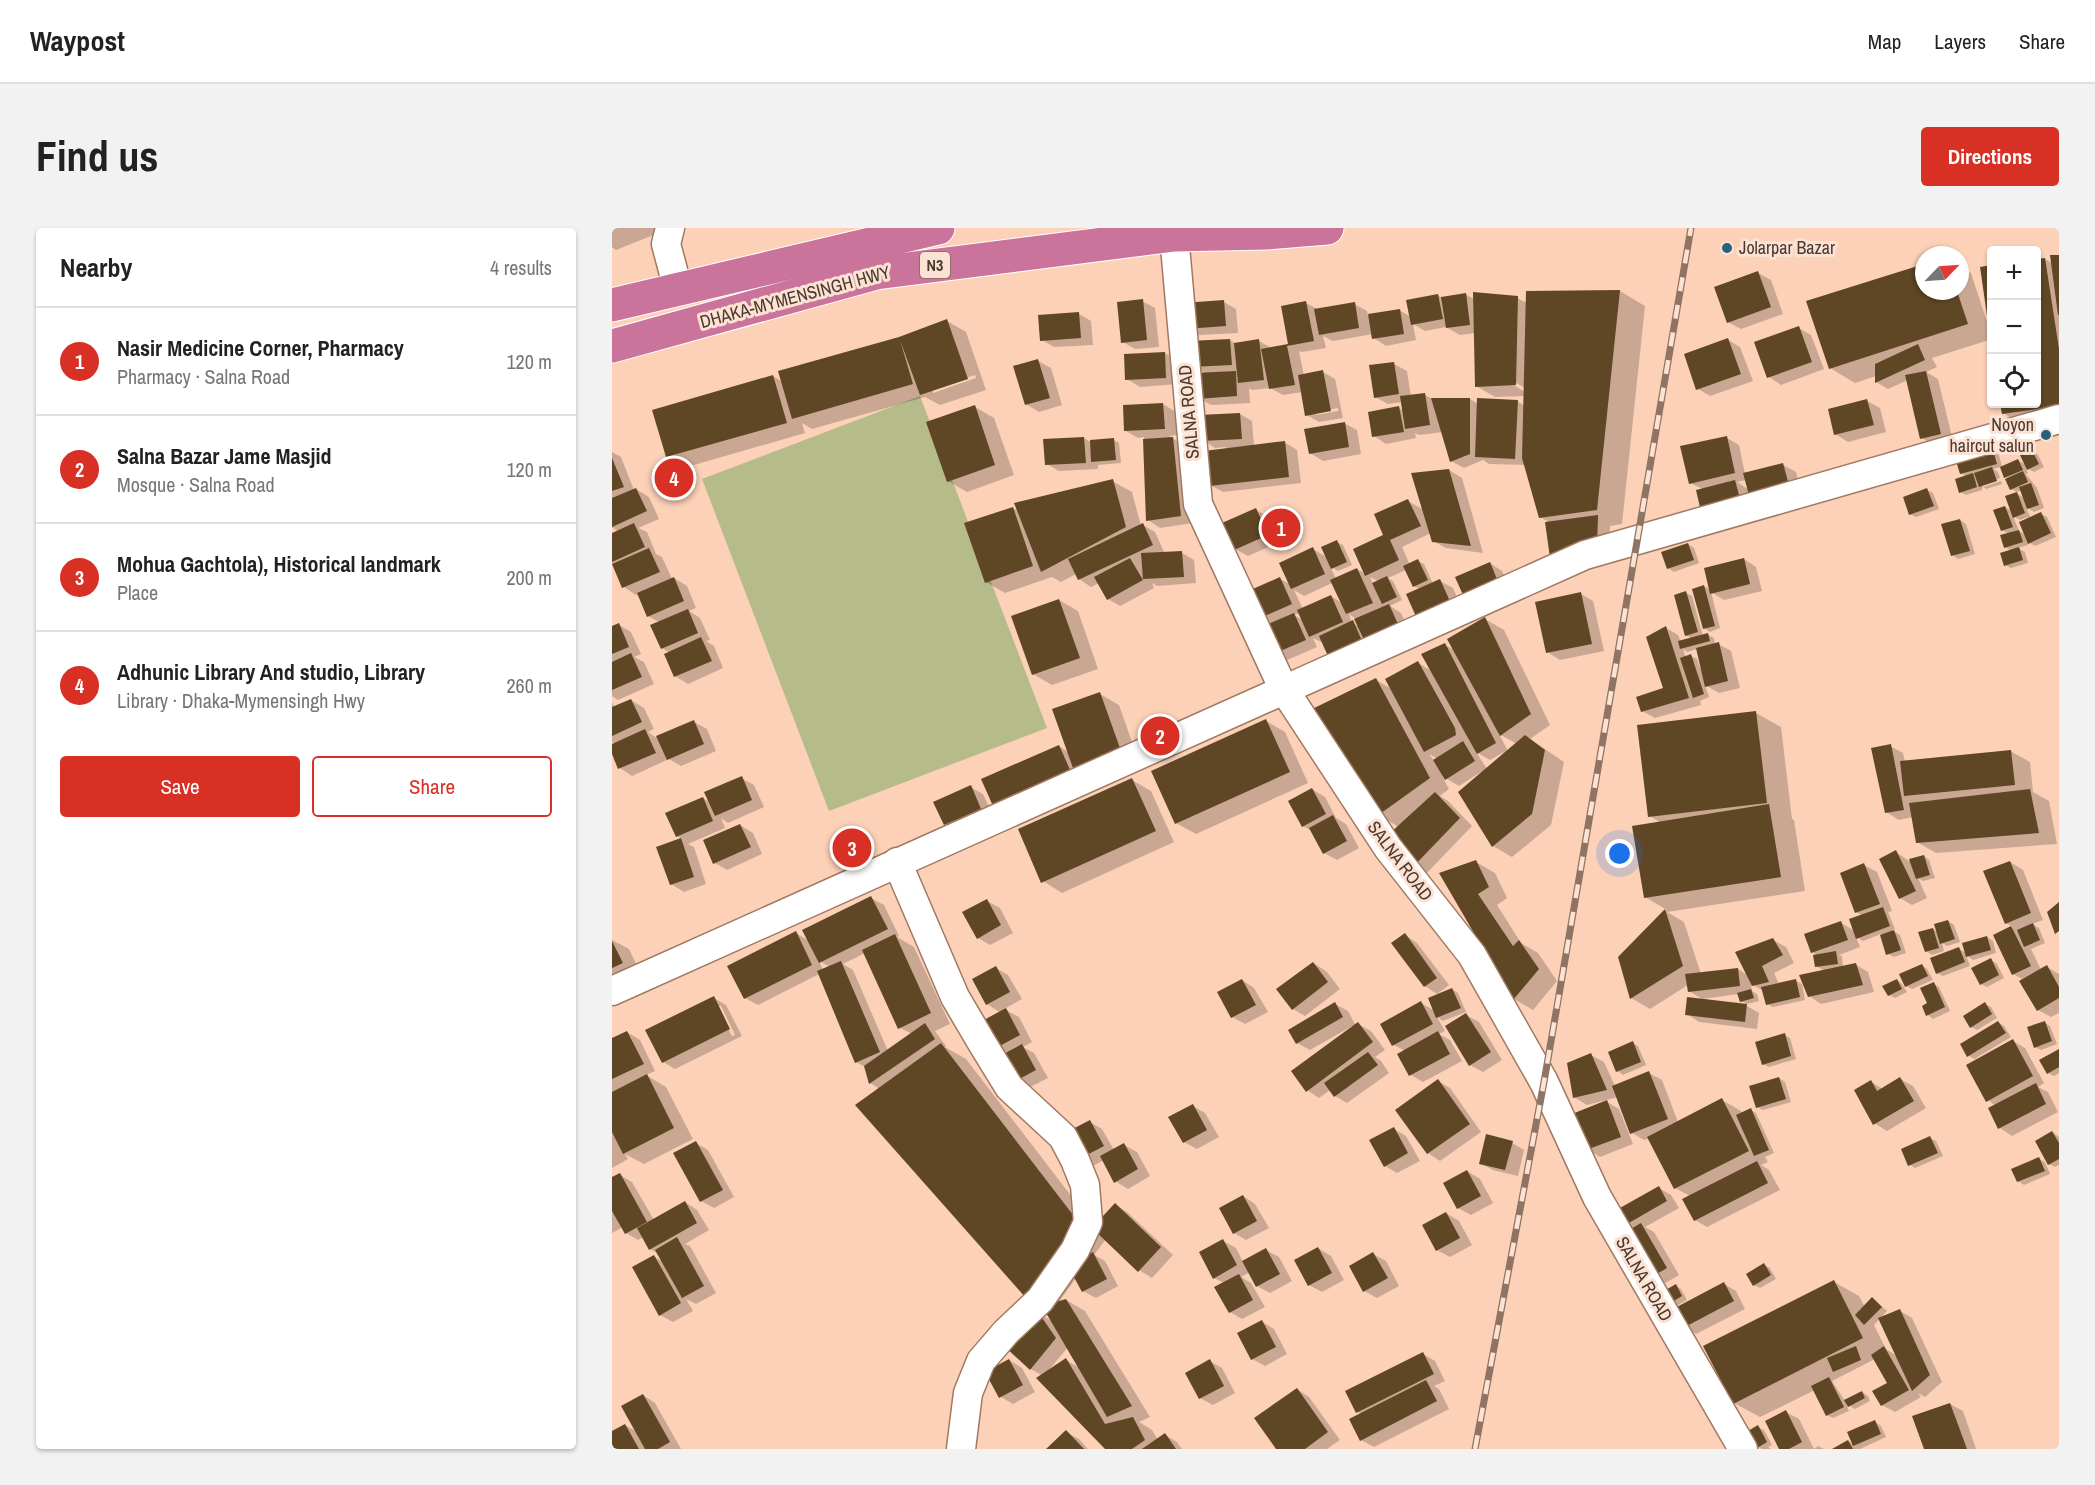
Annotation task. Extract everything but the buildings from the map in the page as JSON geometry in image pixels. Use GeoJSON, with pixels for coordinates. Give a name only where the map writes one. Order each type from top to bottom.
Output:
{"type":"FeatureCollection","features":[{"type":"Feature","properties":{"kind":"highway","name":"DHAKA-MYMENSINGH HWY"},"geometry":{"type":"LineString","coordinates":[[612,305],[938,228]]}},
{"type":"Feature","properties":{"kind":"highway","name":"DHAKA-MYMENSINGH HWY"},"geometry":{"type":"LineString","coordinates":[[612,346],[876,273],[1174,235],[1267,233],[1327,228]]}},
{"type":"Feature","properties":{"kind":"street"},"geometry":{"type":"LineString","coordinates":[[670,228],[666,244],[678,289]]}},
{"type":"Feature","properties":{"kind":"street","name":"SALNA ROAD"},"geometry":{"type":"LineString","coordinates":[[1174,235],[1198,504],[1283,688],[1388,848],[1473,955],[1544,1082],[1597,1197],[1743,1449]]}},
{"type":"Feature","properties":{"kind":"street"},"geometry":{"type":"LineString","coordinates":[[612,991],[1283,688],[1585,555],[2059,419]]}},
{"type":"Feature","properties":{"kind":"street"},"geometry":{"type":"LineString","coordinates":[[897,862],[955,997],[1009,1087],[1062,1137],[1085,1185],[1088,1222],[1075,1250],[1040,1300],[1006,1332],[981,1361],[968,1393],[961,1449]]}},
{"type":"Feature","properties":{"kind":"green space"},"geometry":{"type":"Polygon","coordinates":[[[920,396],[1047,728],[829,811],[702,479],[920,396]]]}},
{"type":"Feature","properties":{"kind":"railway"},"geometry":{"type":"LineString","coordinates":[[1475,1449],[1544,1082],[1691,228]]}},
{"type":"Feature","properties":{"kind":"place","name":"Jolarpar Bazar"},"geometry":{"type":"Point","coordinates":[1727,248]}},
{"type":"Feature","properties":{"kind":"place","name":"Noyon haircut salun"},"geometry":{"type":"Point","coordinates":[2046,435]}},
{"type":"Feature","properties":{"kind":"place","name":"Adhunic Library And studio, Library"},"geometry":{"type":"Point","coordinates":[674,478]}},
{"type":"Feature","properties":{"kind":"place","name":"Nasir Medicine Corner, Pharmacy"},"geometry":{"type":"Point","coordinates":[1281,528]}},
{"type":"Feature","properties":{"kind":"place","name":"Salna Bazar Jame Masjid"},"geometry":{"type":"Point","coordinates":[1160,736]}},
{"type":"Feature","properties":{"kind":"place","name":"Mohua Gachtola), Historical landmark"},"geometry":{"type":"Point","coordinates":[852,848]}}]}
